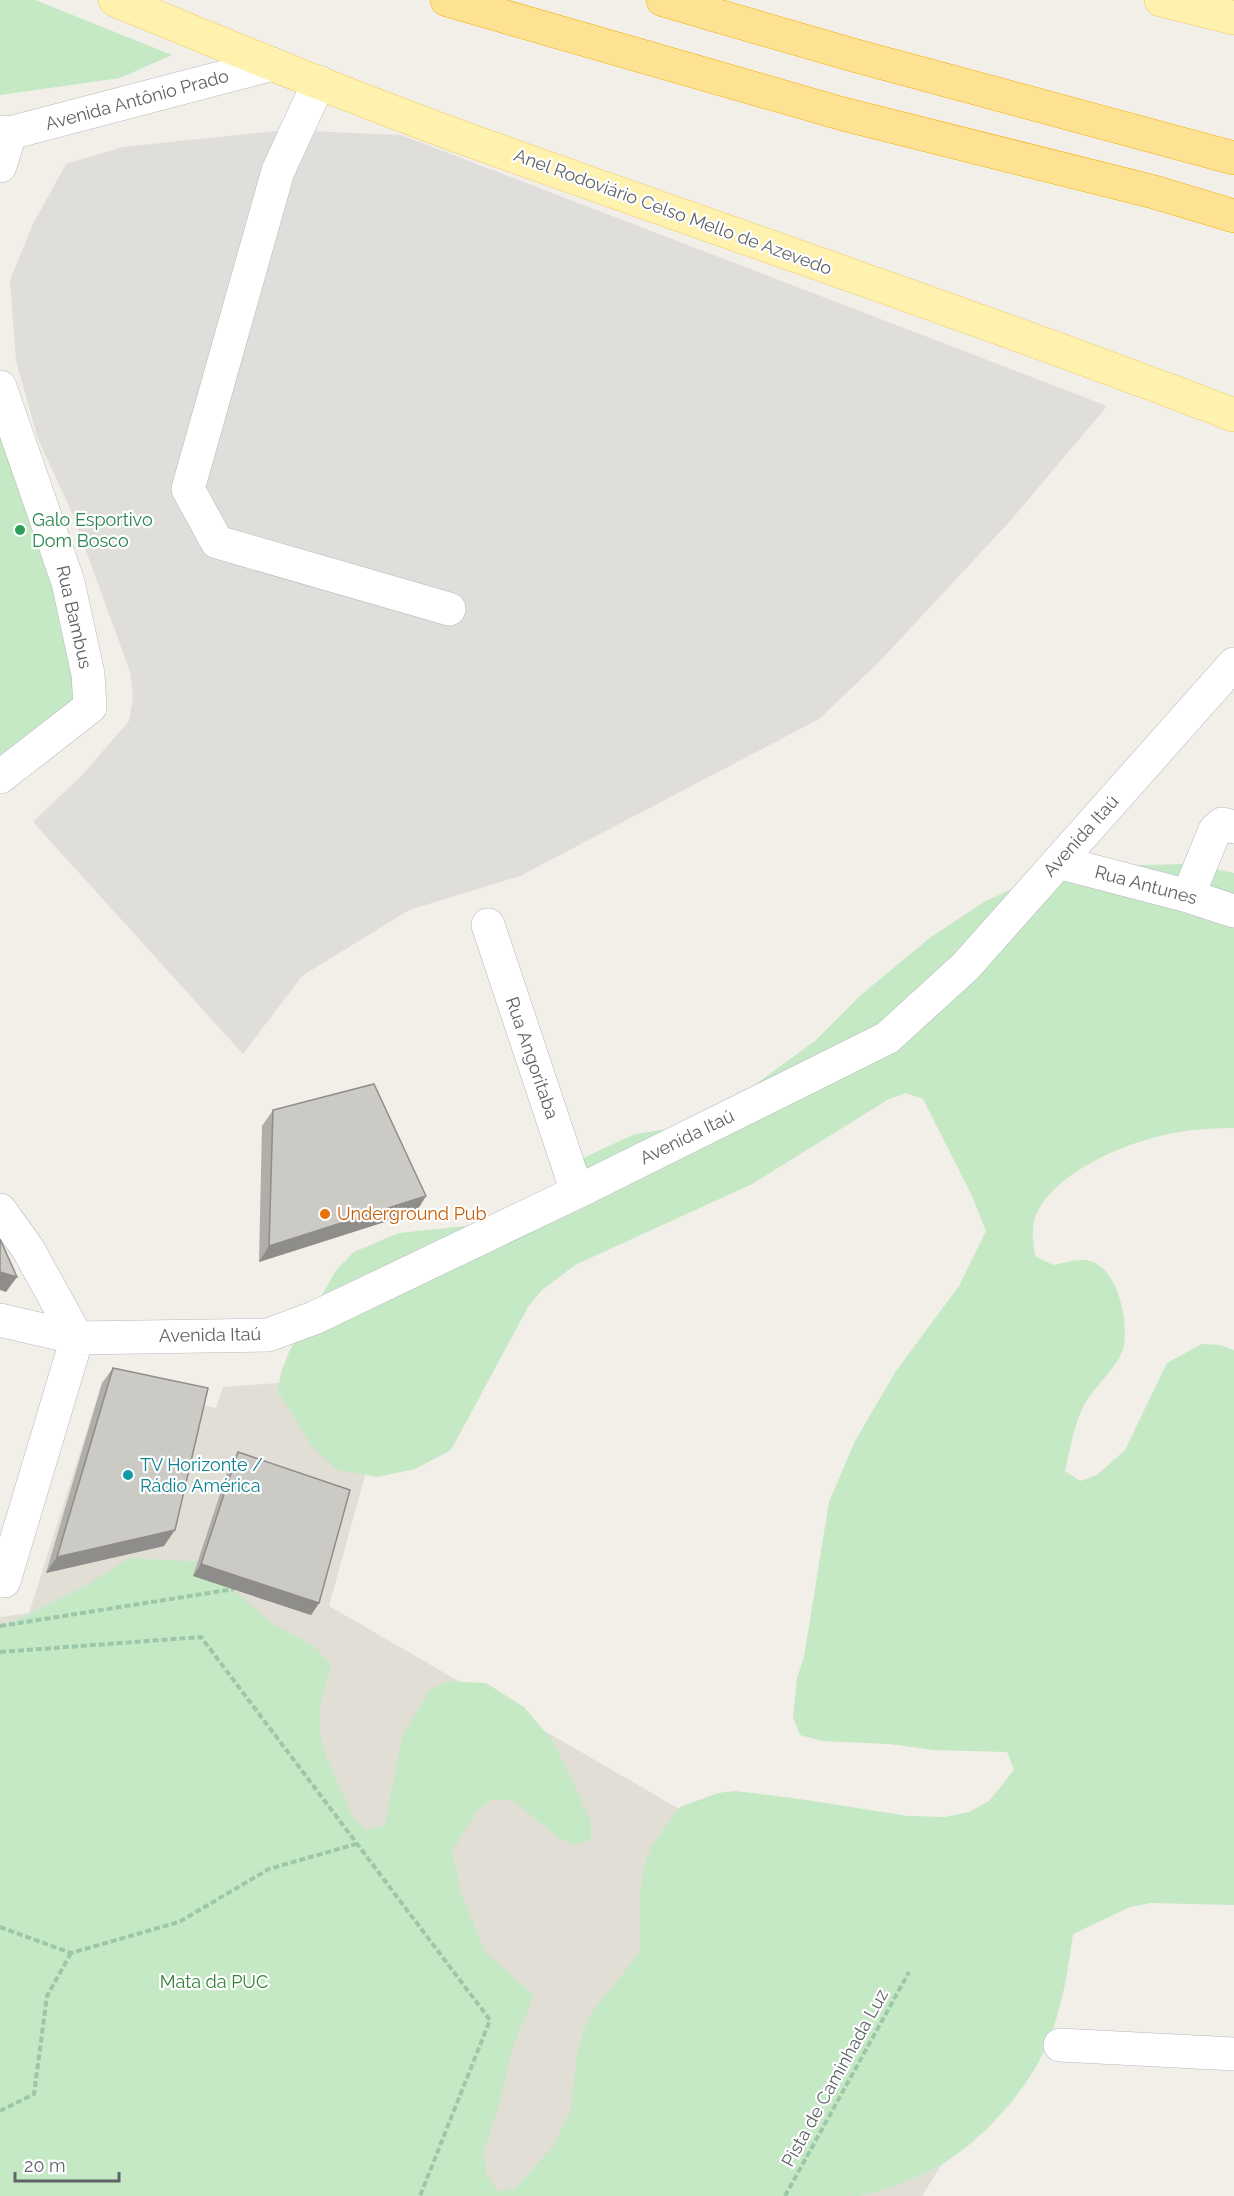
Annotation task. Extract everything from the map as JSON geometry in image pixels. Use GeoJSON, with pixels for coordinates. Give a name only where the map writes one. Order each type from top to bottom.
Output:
{"type":"FeatureCollection","features":[{"type":"Feature","properties":{"kind":"highway"},"geometry":{"type":"LineString","coordinates":[[447,0],[843,114],[1154,192],[1234,216]]}},
{"type":"Feature","properties":{"kind":"highway"},"geometry":{"type":"LineString","coordinates":[[663,0],[853,55],[1234,158]]}},
{"type":"Feature","properties":{"kind":"main road","name":"Anel Rodoviário Celso Mello de Azevedo"},"geometry":{"type":"LineString","coordinates":[[115,0],[464,138],[1085,358],[1234,415]]}},
{"type":"Feature","properties":{"kind":"main road"},"geometry":{"type":"LineString","coordinates":[[1161,0],[1234,18]]}},
{"type":"Feature","properties":{"kind":"street","name":"Avenida Antônio Prado"},"geometry":{"type":"LineString","coordinates":[[5,132],[273,64]]}},
{"type":"Feature","properties":{"kind":"street"},"geometry":{"type":"LineString","coordinates":[[319,82],[278,171],[188,489],[217,542],[449,609]]}},
{"type":"Feature","properties":{"kind":"street"},"geometry":{"type":"LineString","coordinates":[[0,166],[5,132]]}},
{"type":"Feature","properties":{"kind":"street","name":"Rua Bambus"},"geometry":{"type":"LineString","coordinates":[[0,387],[68,582],[87,674],[90,707],[0,777]]}},
{"type":"Feature","properties":{"kind":"street","name":"Avenida Itaú"},"geometry":{"type":"LineString","coordinates":[[0,1320],[77,1338],[268,1335],[314,1318],[577,1192],[887,1038],[965,967],[1234,664]]}},
{"type":"Feature","properties":{"kind":"street"},"geometry":{"type":"LineString","coordinates":[[1188,896],[1215,830],[1222,824],[1234,827]]}},
{"type":"Feature","properties":{"kind":"street","name":"Rua Antunes"},"geometry":{"type":"LineString","coordinates":[[1058,862],[1188,896],[1234,911]]}},
{"type":"Feature","properties":{"kind":"street","name":"Rua Angoritaba"},"geometry":{"type":"LineString","coordinates":[[488,925],[577,1192]]}},
{"type":"Feature","properties":{"kind":"street"},"geometry":{"type":"LineString","coordinates":[[0,1210],[28,1249],[77,1338],[2,1581]]}},
{"type":"Feature","properties":{"kind":"street"},"geometry":{"type":"LineString","coordinates":[[1060,2045],[1234,2054]]}},
{"type":"Feature","properties":{"kind":"path"},"geometry":{"type":"LineString","coordinates":[[0,1626],[234,1589]]}},
{"type":"Feature","properties":{"kind":"path"},"geometry":{"type":"LineString","coordinates":[[0,1652],[201,1637],[490,2020],[420,2196]]}},
{"type":"Feature","properties":{"kind":"path"},"geometry":{"type":"LineString","coordinates":[[0,1927],[71,1953],[179,1922],[269,1869],[357,1844]]}},
{"type":"Feature","properties":{"kind":"path"},"geometry":{"type":"LineString","coordinates":[[0,2111],[34,2094],[47,1996],[71,1953]]}},
{"type":"Feature","properties":{"kind":"path","name":"Pista de Caminhada Luz"},"geometry":{"type":"LineString","coordinates":[[785,2196],[909,1972]]}},
{"type":"Feature","properties":{"kind":"shaded area"},"geometry":{"type":"Polygon","coordinates":[[[285,130],[401,135],[1107,406],[1012,519],[879,662],[819,719],[520,876],[409,910],[302,976],[243,1054],[33,822],[83,774],[129,721],[133,698],[130,672],[73,515],[38,439],[16,361],[10,280],[33,224],[66,164],[123,147],[285,130]]]}},
{"type":"Feature","properties":{"kind":"shaded area"},"geometry":{"type":"Polygon","coordinates":[[[393,1374],[329,1606],[1035,2015],[922,2196],[0,2196],[0,1617],[29,1613],[102,1383],[216,1408],[223,1387],[393,1374]]]}},
{"type":"Feature","properties":{"kind":"green space"},"geometry":{"type":"Polygon","coordinates":[[[0,0],[35,0],[172,55],[120,78],[0,95],[0,0]]]}},
{"type":"Feature","properties":{"kind":"green space","name":"Galo Esportivo Dom Bosco"},"geometry":{"type":"Polygon","coordinates":[[[0,405],[79,654],[81,705],[0,763],[0,405]]]}},
{"type":"Feature","properties":{"kind":"green space","name":"Mata da PUC"},"geometry":{"type":"Polygon","coordinates":[[[1189,864],[1234,873],[1234,1128],[1193,1130],[1141,1141],[1080,1169],[1048,1196],[1035,1216],[1033,1239],[1035,1256],[1053,1265],[1081,1260],[1100,1266],[1115,1285],[1123,1312],[1125,1338],[1121,1355],[1084,1405],[1073,1437],[1065,1471],[1080,1481],[1097,1475],[1125,1450],[1167,1363],[1202,1344],[1220,1345],[1234,1350],[1234,1905],[1151,1903],[1130,1907],[1073,1934],[1055,2025],[1032,2074],[1019,2093],[988,2128],[954,2156],[909,2180],[860,2196],[0,2196],[0,1628],[84,1587],[129,1558],[202,1562],[270,1622],[315,1647],[331,1665],[320,1705],[320,1732],[325,1754],[353,1817],[366,1830],[385,1825],[402,1737],[428,1692],[446,1681],[486,1683],[524,1707],[551,1739],[591,1822],[591,1840],[574,1845],[556,1836],[514,1801],[492,1799],[476,1812],[452,1852],[461,1894],[486,1953],[534,1995],[511,2052],[502,2096],[483,2153],[487,2174],[497,2191],[516,2188],[553,2146],[571,2110],[577,2053],[589,2016],[640,1952],[640,1894],[644,1867],[651,1847],[680,1807],[718,1793],[735,1791],[908,1816],[945,1817],[969,1812],[989,1801],[1014,1770],[1007,1752],[934,1750],[889,1744],[822,1741],[800,1735],[793,1717],[797,1678],[804,1657],[829,1502],[855,1441],[896,1371],[959,1286],[986,1231],[972,1196],[923,1099],[906,1093],[889,1099],[752,1184],[575,1265],[542,1290],[528,1307],[451,1450],[415,1469],[377,1477],[337,1470],[311,1445],[278,1391],[281,1372],[290,1350],[337,1269],[354,1252],[399,1233],[466,1226],[513,1215],[553,1192],[580,1160],[635,1134],[675,1128],[734,1100],[815,1041],[862,994],[931,937],[984,902],[1059,867],[1189,864]]]}},
{"type":"Feature","properties":{"kind":"building"},"geometry":{"type":"Polygon","coordinates":[[[374,1084],[426,1196],[269,1246],[273,1110],[374,1084]]]}},
{"type":"Feature","properties":{"kind":"building"},"geometry":{"type":"Polygon","coordinates":[[[0,1239],[17,1277],[0,1272],[0,1239]]]}},
{"type":"Feature","properties":{"kind":"building","name":"TV Horizonte / Rádio América"},"geometry":{"type":"Polygon","coordinates":[[[113,1368],[208,1388],[175,1530],[57,1557],[113,1368]]]}},
{"type":"Feature","properties":{"kind":"building"},"geometry":{"type":"Polygon","coordinates":[[[238,1452],[350,1490],[319,1603],[201,1564],[238,1452]]]}},
{"type":"Feature","properties":{"kind":"place","name":"Galo Esportivo Dom Bosco"},"geometry":{"type":"Point","coordinates":[20,530]}},
{"type":"Feature","properties":{"kind":"place","name":"Underground Pub"},"geometry":{"type":"Point","coordinates":[325,1214]}},
{"type":"Feature","properties":{"kind":"place","name":"TV Horizonte / Rádio América"},"geometry":{"type":"Point","coordinates":[128,1475]}}]}
